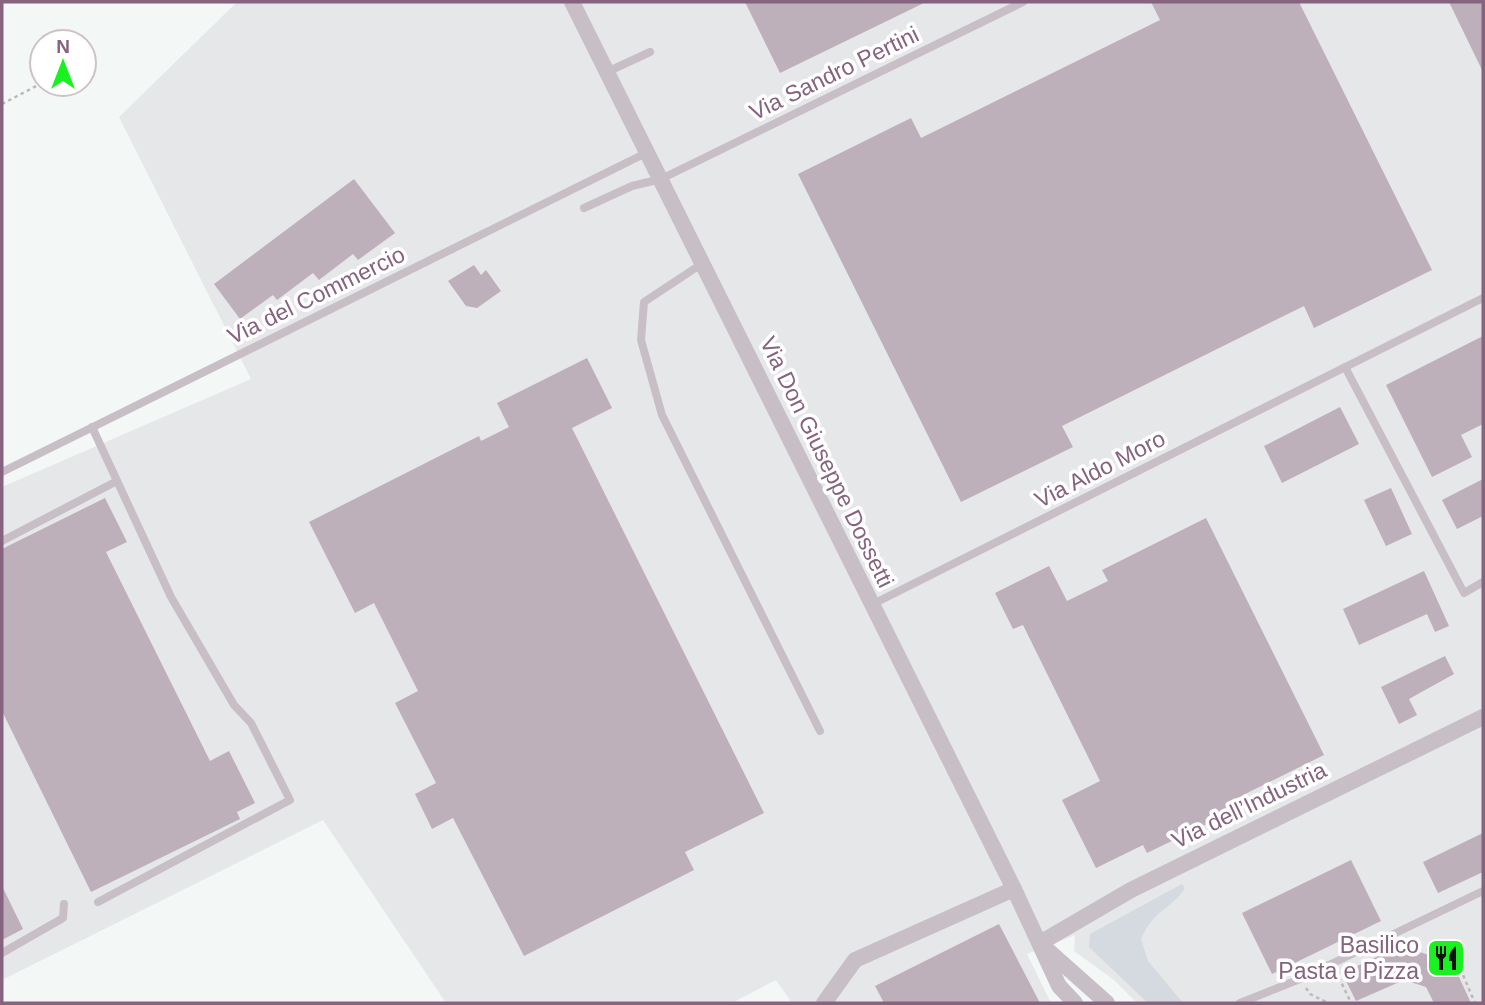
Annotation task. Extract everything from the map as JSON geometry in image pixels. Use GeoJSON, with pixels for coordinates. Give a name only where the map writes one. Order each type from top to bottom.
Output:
{"type":"FeatureCollection","features":[{"type":"Feature","properties":{"kind":"street","name":"Via Don Giuseppe Dossetti"},"geometry":{"type":"LineString","coordinates":[[572,2],[873,604],[1059,986],[1075,1003]]}},
{"type":"Feature","properties":{"kind":"street","name":"Via dell’Industria"},"geometry":{"type":"LineString","coordinates":[[1040,943],[1131,890],[1483,717]]}},
{"type":"Feature","properties":{"kind":"street"},"geometry":{"type":"LineString","coordinates":[[824,1003],[855,960],[1014,889]]}},
{"type":"Feature","properties":{"kind":"street","name":"Via Don Giuseppe Dossetti"},"geometry":{"type":"LineString","coordinates":[[1040,943],[1107,1003]]}},
{"type":"Feature","properties":{"kind":"lane","name":"Via Sandro Pertini"},"geometry":{"type":"LineString","coordinates":[[584,208],[632,186],[661,179],[1019,3]]}},
{"type":"Feature","properties":{"kind":"lane"},"geometry":{"type":"LineString","coordinates":[[607,72],[650,52]]}},
{"type":"Feature","properties":{"kind":"lane","name":"Via del Commercio"},"geometry":{"type":"LineString","coordinates":[[2,472],[648,152]]}},
{"type":"Feature","properties":{"kind":"lane"},"geometry":{"type":"LineString","coordinates":[[703,263],[644,302],[641,340],[662,415],[820,731]]}},
{"type":"Feature","properties":{"kind":"lane","name":"Via Aldo Moro"},"geometry":{"type":"LineString","coordinates":[[873,604],[1483,298]]}},
{"type":"Feature","properties":{"kind":"lane"},"geometry":{"type":"LineString","coordinates":[[1345,367],[1464,593],[1483,582]]}},
{"type":"Feature","properties":{"kind":"lane"},"geometry":{"type":"LineString","coordinates":[[92,427],[171,597],[234,705],[251,723],[290,800],[98,902]]}},
{"type":"Feature","properties":{"kind":"lane"},"geometry":{"type":"LineString","coordinates":[[2,541],[117,481]]}},
{"type":"Feature","properties":{"kind":"lane"},"geometry":{"type":"LineString","coordinates":[[1240,1003],[1333,964],[1483,891]]}},
{"type":"Feature","properties":{"kind":"lane"},"geometry":{"type":"LineString","coordinates":[[2,953],[63,918],[64,904]]}},
{"type":"Feature","properties":{"kind":"path"},"geometry":{"type":"LineString","coordinates":[[2,104],[28,90]]}},
{"type":"Feature","properties":{"kind":"path"},"geometry":{"type":"LineString","coordinates":[[1459,956],[1457,961],[1475,1003]]}},
{"type":"Feature","properties":{"kind":"path"},"geometry":{"type":"LineString","coordinates":[[1333,964],[1351,1003]]}},
{"type":"Feature","properties":{"kind":"path"},"geometry":{"type":"LineString","coordinates":[[1300,979],[1310,995],[1328,1003]]}},
{"type":"Feature","properties":{"kind":"shaded area"},"geometry":{"type":"Polygon","coordinates":[[[237,2],[1483,2],[1483,1003],[1137,1003],[1114,980],[1074,951],[1075,935],[1027,954],[1051,1003],[792,1003],[776,980],[732,1003],[446,1003],[323,820],[2,980],[2,487],[251,379],[119,117],[237,2]]]}},
{"type":"Feature","properties":{"kind":"shaded area"},"geometry":{"type":"Polygon","coordinates":[[[1182,884],[1185,888],[1180,895],[1157,915],[1141,939],[1148,961],[1183,1003],[1148,1003],[1089,947],[1090,934],[1182,884]]]}},
{"type":"Feature","properties":{"kind":"building"},"geometry":{"type":"Polygon","coordinates":[[[745,2],[926,2],[780,73],[745,2]]]}},
{"type":"Feature","properties":{"kind":"building"},"geometry":{"type":"Polygon","coordinates":[[[1151,2],[1299,2],[1432,270],[1314,328],[1304,306],[1062,426],[1073,447],[961,502],[798,174],[911,118],[921,138],[1160,20],[1151,2]]]}},
{"type":"Feature","properties":{"kind":"building"},"geometry":{"type":"Polygon","coordinates":[[[1449,2],[1483,2],[1483,72],[1449,2]]]}},
{"type":"Feature","properties":{"kind":"building"},"geometry":{"type":"Polygon","coordinates":[[[354,179],[395,233],[358,260],[353,254],[319,280],[313,273],[277,300],[273,295],[240,319],[214,284],[354,179]]]}},
{"type":"Feature","properties":{"kind":"building"},"geometry":{"type":"Polygon","coordinates":[[[474,265],[481,275],[486,270],[501,291],[477,308],[466,306],[448,281],[474,265]]]}},
{"type":"Feature","properties":{"kind":"building"},"geometry":{"type":"Polygon","coordinates":[[[1483,336],[1483,424],[1461,435],[1472,457],[1432,477],[1386,385],[1483,336]]]}},
{"type":"Feature","properties":{"kind":"building"},"geometry":{"type":"Polygon","coordinates":[[[587,358],[612,408],[572,428],[764,813],[685,852],[694,870],[524,956],[453,818],[432,829],[415,794],[436,783],[395,703],[418,691],[374,603],[355,613],[309,522],[479,436],[481,441],[509,427],[497,403],[587,358]]]}},
{"type":"Feature","properties":{"kind":"building"},"geometry":{"type":"Polygon","coordinates":[[[1340,407],[1359,444],[1282,483],[1264,446],[1340,407]]]}},
{"type":"Feature","properties":{"kind":"building"},"geometry":{"type":"Polygon","coordinates":[[[1483,479],[1483,516],[1457,529],[1442,500],[1483,479]]]}},
{"type":"Feature","properties":{"kind":"building"},"geometry":{"type":"Polygon","coordinates":[[[1391,488],[1412,534],[1386,546],[1364,500],[1391,488]]]}},
{"type":"Feature","properties":{"kind":"building"},"geometry":{"type":"Polygon","coordinates":[[[105,498],[127,542],[106,552],[210,761],[229,751],[255,803],[237,812],[240,819],[91,892],[2,711],[2,549],[105,498]]]}},
{"type":"Feature","properties":{"kind":"building"},"geometry":{"type":"Polygon","coordinates":[[[1206,518],[1324,755],[1243,795],[1248,804],[1147,853],[1143,845],[1096,868],[1062,800],[1100,781],[1023,625],[1013,629],[995,593],[1049,566],[1067,601],[1108,581],[1102,570],[1206,518]]]}},
{"type":"Feature","properties":{"kind":"building"},"geometry":{"type":"Polygon","coordinates":[[[1424,571],[1449,626],[1435,632],[1427,614],[1359,645],[1343,609],[1424,571]]]}},
{"type":"Feature","properties":{"kind":"building"},"geometry":{"type":"Polygon","coordinates":[[[1445,656],[1454,674],[1409,699],[1417,715],[1399,724],[1381,687],[1445,656]]]}},
{"type":"Feature","properties":{"kind":"building"},"geometry":{"type":"Polygon","coordinates":[[[1483,833],[1483,872],[1438,893],[1423,862],[1483,833]]]}},
{"type":"Feature","properties":{"kind":"building"},"geometry":{"type":"Polygon","coordinates":[[[1351,860],[1381,921],[1272,974],[1242,913],[1351,860]]]}},
{"type":"Feature","properties":{"kind":"building"},"geometry":{"type":"Polygon","coordinates":[[[2,886],[23,929],[2,940],[2,886]]]}},
{"type":"Feature","properties":{"kind":"building"},"geometry":{"type":"Polygon","coordinates":[[[999,924],[1040,1003],[884,1003],[875,986],[999,924]]]}},
{"type":"Feature","properties":{"kind":"building"},"geometry":{"type":"Polygon","coordinates":[[[1400,946],[1452,962],[1471,1003],[1434,1003],[1426,987],[1404,980],[1356,1001],[1342,973],[1400,946]]]}},
{"type":"Feature","properties":{"kind":"place","name":"Basilico Pasta e Pizza"},"geometry":{"type":"Point","coordinates":[1446,958]}}]}
